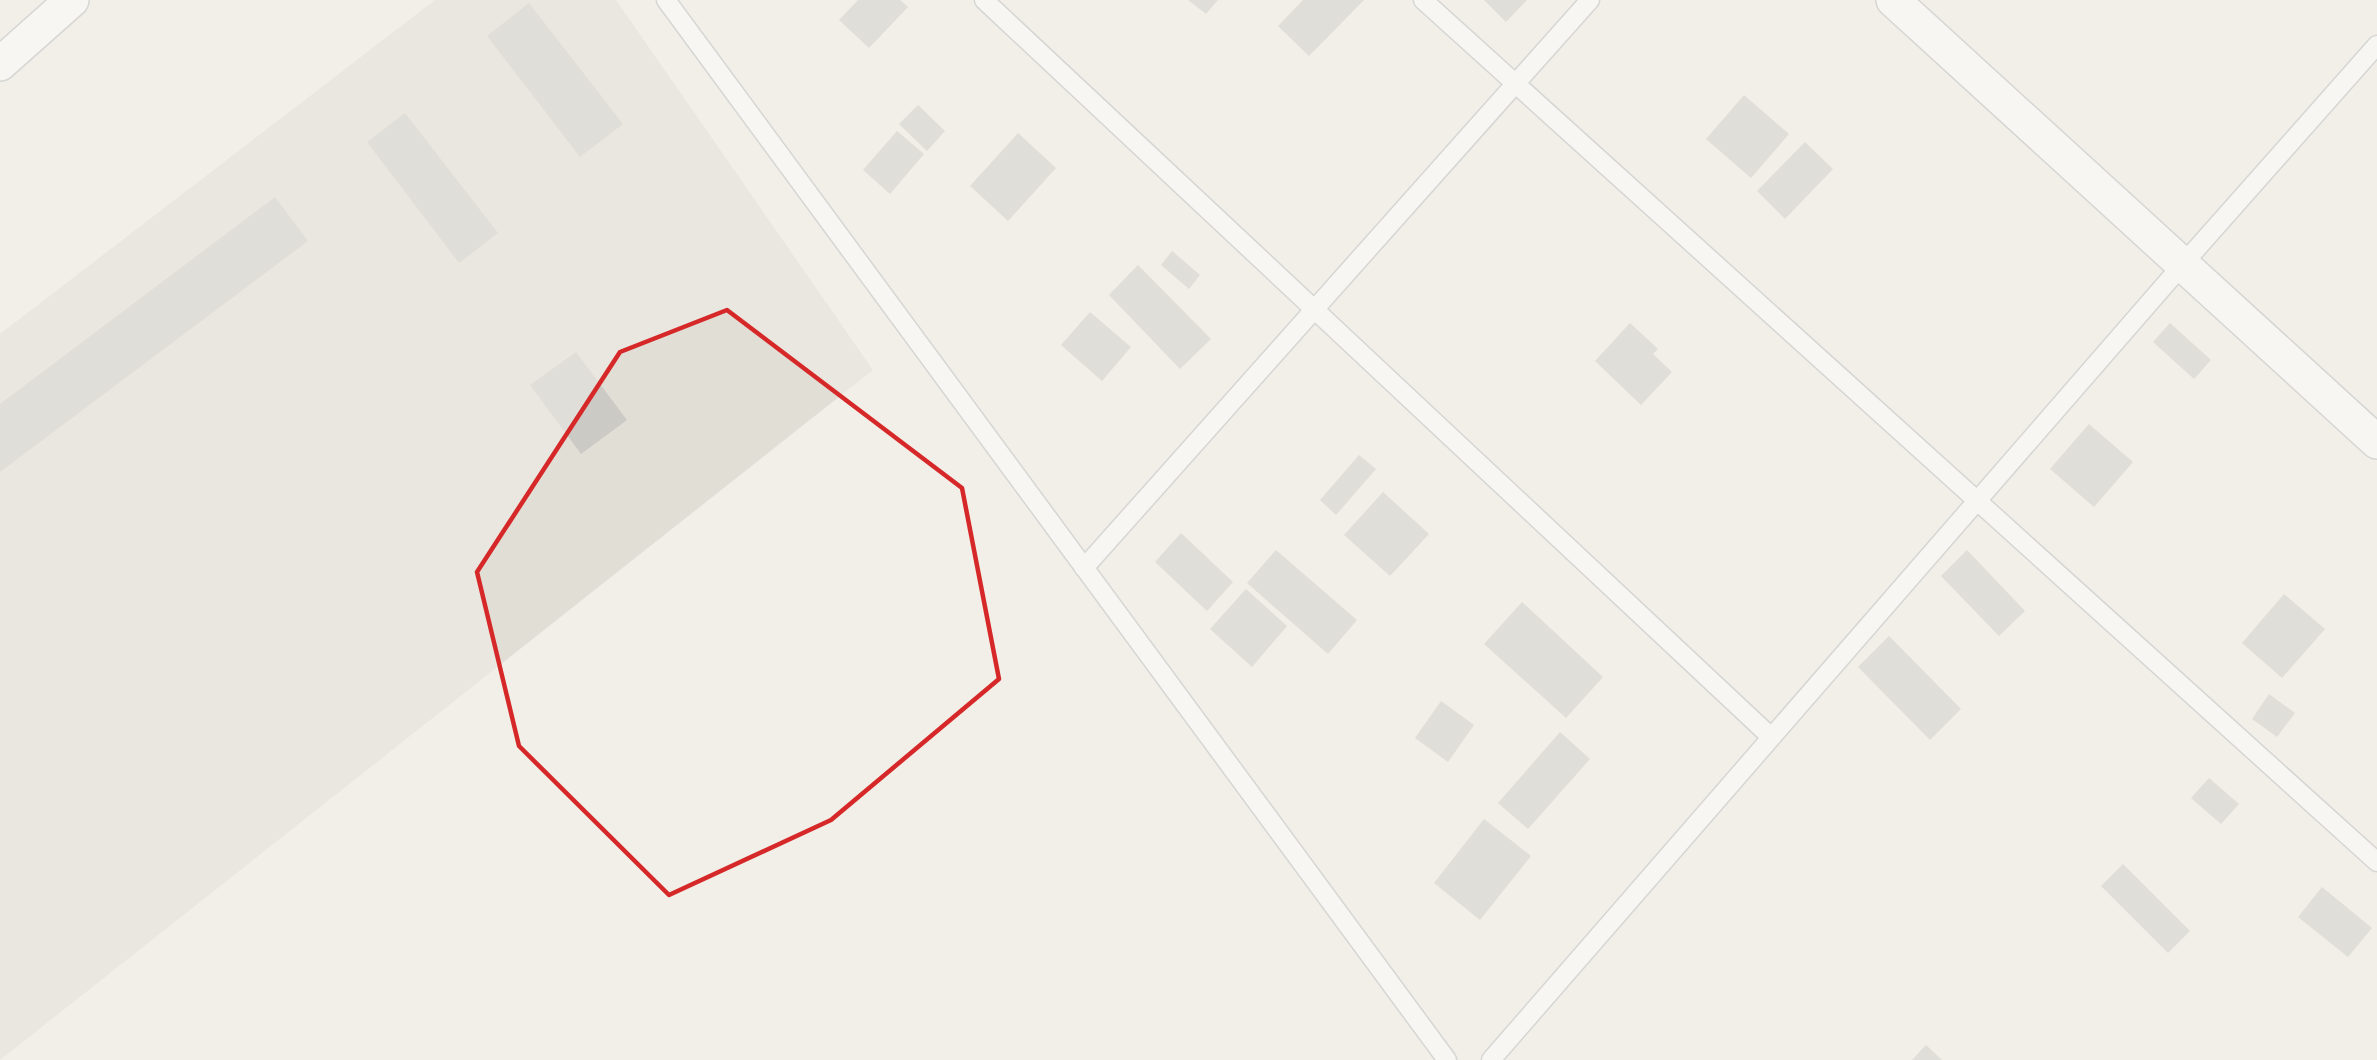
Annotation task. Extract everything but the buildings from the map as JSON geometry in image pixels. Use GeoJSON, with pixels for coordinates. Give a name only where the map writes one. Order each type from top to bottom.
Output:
{"type":"FeatureCollection","features":[{"type":"Feature","properties":{"kind":"street"},"geometry":{"type":"LineString","coordinates":[[0,64],[72,0]]}},
{"type":"Feature","properties":{"kind":"street"},"geometry":{"type":"LineString","coordinates":[[1893,0],[2377,442]]}},
{"type":"Feature","properties":{"kind":"lane"},"geometry":{"type":"LineString","coordinates":[[666,0],[1447,1060]]}},
{"type":"Feature","properties":{"kind":"lane"},"geometry":{"type":"LineString","coordinates":[[984,0],[1771,737]]}},
{"type":"Feature","properties":{"kind":"lane"},"geometry":{"type":"LineString","coordinates":[[1423,0],[2377,862]]}},
{"type":"Feature","properties":{"kind":"lane"},"geometry":{"type":"LineString","coordinates":[[1084,568],[1590,0]]}},
{"type":"Feature","properties":{"kind":"lane"},"geometry":{"type":"LineString","coordinates":[[1491,1060],[2183,264],[2377,45]]}},
{"type":"Feature","properties":{"kind":"highlighted area"},"geometry":{"type":"Polygon","coordinates":[[[727,310],[962,488],[999,679],[831,820],[669,895],[519,746],[477,572],[620,352],[727,310]]]}},
{"type":"Feature","properties":{"kind":"shaded area"},"geometry":{"type":"Polygon","coordinates":[[[435,0],[616,0],[873,370],[0,1060],[0,334],[435,0]]]}}]}
